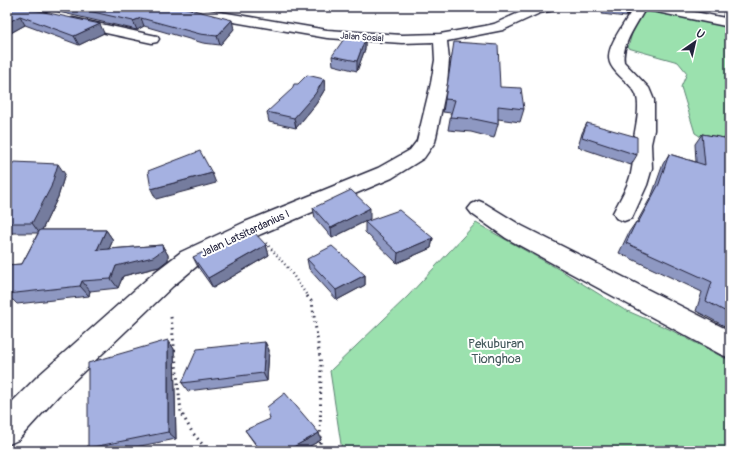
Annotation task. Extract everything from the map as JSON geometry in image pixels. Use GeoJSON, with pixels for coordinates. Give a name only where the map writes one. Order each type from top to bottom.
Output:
{"type":"FeatureCollection","features":[{"type":"Feature","properties":{"kind":"street"},"geometry":{"type":"LineString","coordinates":[[7,20],[44,7]]}},
{"type":"Feature","properties":{"kind":"street","name":"Jalan Sosial"},"geometry":{"type":"LineString","coordinates":[[170,7],[333,35],[394,39],[440,38],[485,30],[498,27],[536,10],[550,7]]}},
{"type":"Feature","properties":{"kind":"street"},"geometry":{"type":"LineString","coordinates":[[624,213],[637,185],[642,168],[642,144],[645,130],[646,100],[643,91],[617,63],[616,56],[619,45],[640,7]]}},
{"type":"Feature","properties":{"kind":"street"},"geometry":{"type":"LineString","coordinates":[[652,7],[730,23]]}},
{"type":"Feature","properties":{"kind":"street"},"geometry":{"type":"LineString","coordinates":[[7,11],[30,12],[152,39]]}},
{"type":"Feature","properties":{"kind":"street","name":"Jalan Latsitardanius I"},"geometry":{"type":"LineString","coordinates":[[7,429],[48,386],[164,279],[189,259],[253,228],[385,173],[417,154],[426,142],[440,82],[442,60],[440,38]]}},
{"type":"Feature","properties":{"kind":"street"},"geometry":{"type":"LineString","coordinates":[[479,209],[514,232],[730,345]]}},
{"type":"Feature","properties":{"kind":"path"},"geometry":{"type":"LineString","coordinates":[[253,228],[288,268],[312,302],[321,365],[320,451]]}},
{"type":"Feature","properties":{"kind":"path"},"geometry":{"type":"LineString","coordinates":[[171,317],[181,412],[192,432],[208,451]]}},
{"type":"Feature","properties":{"kind":"green space"},"geometry":{"type":"Polygon","coordinates":[[[646,7],[730,24],[730,137],[717,147],[695,133],[681,87],[687,73],[678,62],[628,48],[634,26],[646,7]]]}},
{"type":"Feature","properties":{"kind":"green space","name":"Pekuburan Tionghoa"},"geometry":{"type":"Polygon","coordinates":[[[476,223],[562,271],[623,309],[669,329],[730,361],[730,451],[342,451],[330,371],[408,296],[476,223]]]}},
{"type":"Feature","properties":{"kind":"building"},"geometry":{"type":"Polygon","coordinates":[[[71,7],[182,7],[232,20],[217,36],[200,34],[141,18],[133,21],[71,7]]]}},
{"type":"Feature","properties":{"kind":"building"},"geometry":{"type":"Polygon","coordinates":[[[7,8],[30,9],[100,24],[74,36],[20,16],[7,23],[7,8]]]}},
{"type":"Feature","properties":{"kind":"building"},"geometry":{"type":"Polygon","coordinates":[[[346,36],[365,39],[357,61],[332,56],[346,36]]]}},
{"type":"Feature","properties":{"kind":"building"},"geometry":{"type":"Polygon","coordinates":[[[454,42],[498,45],[500,87],[521,88],[524,109],[498,106],[498,124],[474,119],[450,117],[455,100],[445,99],[454,42]]]}},
{"type":"Feature","properties":{"kind":"building"},"geometry":{"type":"Polygon","coordinates":[[[307,75],[324,79],[315,94],[294,118],[267,112],[292,89],[294,84],[298,84],[307,75]]]}},
{"type":"Feature","properties":{"kind":"building"},"geometry":{"type":"Polygon","coordinates":[[[587,123],[637,137],[637,155],[582,137],[587,123]]]}},
{"type":"Feature","properties":{"kind":"building"},"geometry":{"type":"Polygon","coordinates":[[[702,134],[730,139],[730,314],[706,301],[712,282],[626,243],[636,222],[638,223],[659,184],[669,154],[705,165],[702,134]]]}},
{"type":"Feature","properties":{"kind":"building"},"geometry":{"type":"Polygon","coordinates":[[[200,151],[212,173],[151,189],[148,171],[200,151]]]}},
{"type":"Feature","properties":{"kind":"building"},"geometry":{"type":"Polygon","coordinates":[[[14,162],[58,164],[51,187],[32,223],[7,223],[7,172],[14,162]]]}},
{"type":"Feature","properties":{"kind":"building"},"geometry":{"type":"Polygon","coordinates":[[[351,190],[370,208],[331,228],[313,208],[351,190]]]}},
{"type":"Feature","properties":{"kind":"building"},"geometry":{"type":"Polygon","coordinates":[[[399,210],[433,238],[398,253],[365,222],[399,210]]]}},
{"type":"Feature","properties":{"kind":"building"},"geometry":{"type":"Polygon","coordinates":[[[251,229],[266,245],[208,278],[193,257],[251,229]]]}},
{"type":"Feature","properties":{"kind":"building"},"geometry":{"type":"Polygon","coordinates":[[[40,230],[106,230],[97,250],[162,245],[163,250],[153,257],[116,266],[111,279],[82,281],[80,286],[7,294],[9,289],[7,289],[7,265],[22,264],[40,230]]]}},
{"type":"Feature","properties":{"kind":"building"},"geometry":{"type":"Polygon","coordinates":[[[332,246],[365,275],[336,290],[307,259],[332,246]]]}},
{"type":"Feature","properties":{"kind":"building"},"geometry":{"type":"Polygon","coordinates":[[[168,340],[168,432],[88,448],[88,363],[168,340]]]}},
{"type":"Feature","properties":{"kind":"building"},"geometry":{"type":"Polygon","coordinates":[[[265,342],[263,373],[182,383],[197,349],[265,342]]]}},
{"type":"Feature","properties":{"kind":"building"},"geometry":{"type":"Polygon","coordinates":[[[285,393],[319,433],[286,451],[261,451],[245,430],[270,419],[267,407],[285,393]]]}}]}
